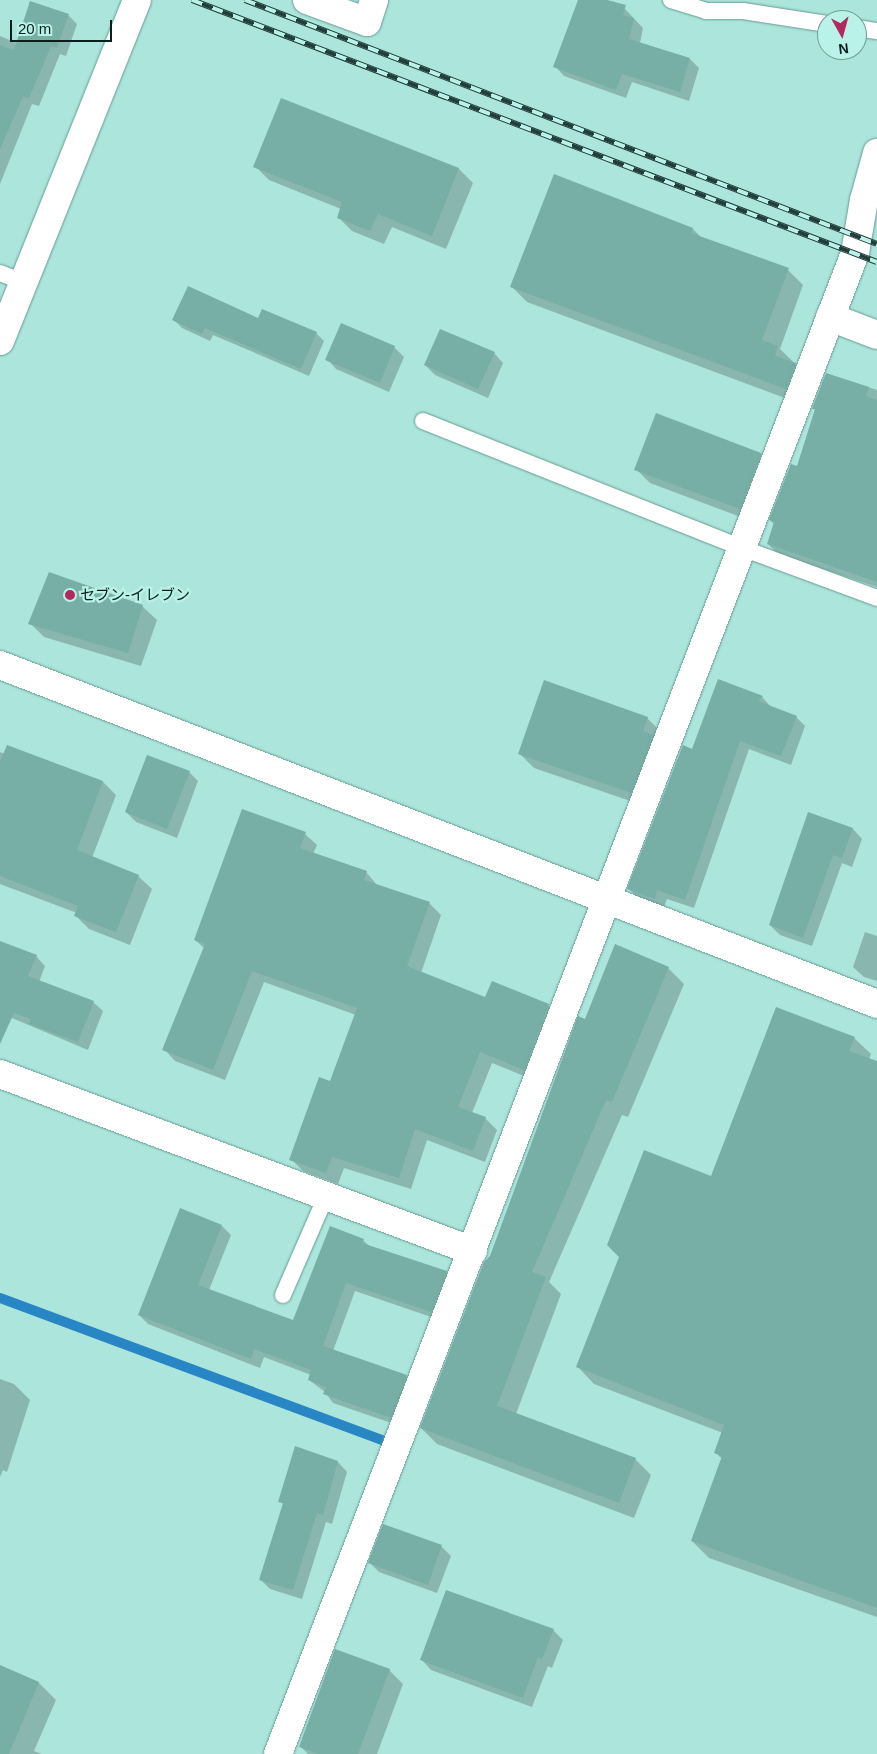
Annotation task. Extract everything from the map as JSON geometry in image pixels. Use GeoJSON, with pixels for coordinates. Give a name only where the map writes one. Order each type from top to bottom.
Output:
{"type":"FeatureCollection","features":[{"type":"Feature","properties":{"kind":"street"},"geometry":{"type":"LineString","coordinates":[[0,341],[12,278],[137,0]]}},
{"type":"Feature","properties":{"kind":"street"},"geometry":{"type":"LineString","coordinates":[[307,0],[367,22],[374,0]]}},
{"type":"Feature","properties":{"kind":"street"},"geometry":{"type":"LineString","coordinates":[[278,1754],[609,901],[855,253],[864,200],[877,153]]}},
{"type":"Feature","properties":{"kind":"street"},"geometry":{"type":"LineString","coordinates":[[830,316],[877,334]]}},
{"type":"Feature","properties":{"kind":"street"},"geometry":{"type":"LineString","coordinates":[[0,665],[877,1004]]}},
{"type":"Feature","properties":{"kind":"street"},"geometry":{"type":"LineString","coordinates":[[0,1074],[474,1251]]}},
{"type":"Feature","properties":{"kind":"lane"},"geometry":{"type":"LineString","coordinates":[[671,0],[706,11],[743,10],[817,22]]}},
{"type":"Feature","properties":{"kind":"lane"},"geometry":{"type":"LineString","coordinates":[[423,421],[742,548],[877,598]]}},
{"type":"Feature","properties":{"kind":"lane"},"geometry":{"type":"LineString","coordinates":[[284,1295],[326,1196]]}},
{"type":"Feature","properties":{"kind":"building"},"geometry":{"type":"Polygon","coordinates":[[[578,0],[607,0],[626,5],[623,15],[634,18],[629,39],[690,58],[680,92],[622,74],[616,90],[553,67],[578,0]]]}},
{"type":"Feature","properties":{"kind":"building"},"geometry":{"type":"Polygon","coordinates":[[[30,1],[69,14],[57,48],[51,46],[29,98],[23,96],[0,149],[0,45],[14,50],[30,1]]]}},
{"type":"Feature","properties":{"kind":"building"},"geometry":{"type":"Polygon","coordinates":[[[281,98],[459,168],[432,236],[378,214],[370,231],[337,218],[342,202],[253,167],[281,98]]]}},
{"type":"Feature","properties":{"kind":"building"},"geometry":{"type":"Polygon","coordinates":[[[554,174],[693,228],[691,233],[789,268],[762,340],[778,346],[775,356],[796,363],[786,389],[510,287],[554,174]]]}},
{"type":"Feature","properties":{"kind":"building"},"geometry":{"type":"Polygon","coordinates":[[[188,286],[258,318],[262,309],[317,332],[301,369],[205,328],[202,334],[172,320],[188,286]]]}},
{"type":"Feature","properties":{"kind":"building"},"geometry":{"type":"Polygon","coordinates":[[[341,323],[395,346],[380,383],[325,360],[341,323]]]}},
{"type":"Feature","properties":{"kind":"building"},"geometry":{"type":"Polygon","coordinates":[[[440,329],[495,352],[478,389],[424,365],[440,329]]]}},
{"type":"Feature","properties":{"kind":"building"},"geometry":{"type":"Polygon","coordinates":[[[826,373],[869,387],[866,396],[877,400],[877,582],[767,544],[774,522],[769,520],[791,464],[797,466],[815,409],[812,409],[826,373]]]}},
{"type":"Feature","properties":{"kind":"building"},"geometry":{"type":"Polygon","coordinates":[[[656,413],[761,453],[740,509],[634,470],[656,413]]]}},
{"type":"Feature","properties":{"kind":"building"},"geometry":{"type":"Polygon","coordinates":[[[49,572],[143,605],[128,653],[28,624],[49,572]]]}},
{"type":"Feature","properties":{"kind":"building"},"geometry":{"type":"Polygon","coordinates":[[[718,679],[763,696],[758,701],[797,716],[781,756],[740,741],[685,900],[657,890],[655,899],[627,889],[683,745],[692,749],[718,679]]]}},
{"type":"Feature","properties":{"kind":"building"},"geometry":{"type":"Polygon","coordinates":[[[544,680],[648,717],[643,731],[653,735],[631,793],[518,754],[544,680]]]}},
{"type":"Feature","properties":{"kind":"building"},"geometry":{"type":"Polygon","coordinates":[[[7,745],[103,781],[77,850],[139,875],[116,932],[74,916],[78,906],[0,876],[0,762],[7,745]]]}},
{"type":"Feature","properties":{"kind":"building"},"geometry":{"type":"Polygon","coordinates":[[[147,755],[190,771],[167,829],[125,812],[147,755]]]}},
{"type":"Feature","properties":{"kind":"building"},"geometry":{"type":"Polygon","coordinates":[[[242,809],[306,832],[300,848],[367,871],[364,880],[430,902],[407,966],[485,997],[492,981],[549,1004],[524,1070],[480,1052],[458,1107],[486,1117],[473,1151],[415,1129],[399,1178],[332,1157],[326,1173],[289,1160],[319,1077],[330,1081],[357,1008],[252,971],[213,1070],[162,1050],[205,944],[194,940],[242,809]]]}},
{"type":"Feature","properties":{"kind":"building"},"geometry":{"type":"Polygon","coordinates":[[[808,812],[853,828],[842,858],[833,855],[803,938],[769,925],[808,812]]]}},
{"type":"Feature","properties":{"kind":"building"},"geometry":{"type":"Polygon","coordinates":[[[0,941],[37,955],[28,976],[94,1001],[78,1042],[29,1024],[31,1019],[14,1013],[0,1044],[0,941]]]}},
{"type":"Feature","properties":{"kind":"building"},"geometry":{"type":"Polygon","coordinates":[[[615,944],[669,967],[612,1102],[606,1100],[532,1272],[546,1277],[497,1406],[636,1458],[619,1503],[420,1428],[484,1262],[490,1256],[578,1016],[585,1019],[615,944]]]}},
{"type":"Feature","properties":{"kind":"building"},"geometry":{"type":"Polygon","coordinates":[[[776,1007],[855,1037],[849,1051],[877,1061],[877,1608],[691,1541],[722,1456],[714,1453],[724,1425],[576,1367],[619,1257],[607,1245],[644,1150],[711,1176],[776,1007]]]}},
{"type":"Feature","properties":{"kind":"building"},"geometry":{"type":"Polygon","coordinates":[[[180,1208],[222,1225],[198,1285],[293,1320],[330,1226],[364,1239],[362,1243],[447,1271],[431,1312],[346,1283],[323,1346],[407,1375],[391,1418],[323,1394],[326,1387],[308,1380],[311,1370],[254,1349],[251,1359],[138,1315],[180,1208]]]}},
{"type":"Feature","properties":{"kind":"building"},"geometry":{"type":"Polygon","coordinates":[[[295,1446],[338,1461],[323,1515],[317,1513],[293,1590],[259,1580],[283,1503],[278,1502],[295,1446]]]}},
{"type":"Feature","properties":{"kind":"building"},"geometry":{"type":"Polygon","coordinates":[[[383,1524],[442,1545],[428,1585],[368,1563],[383,1524]]]}},
{"type":"Feature","properties":{"kind":"building"},"geometry":{"type":"Polygon","coordinates":[[[446,1590],[554,1629],[542,1659],[538,1657],[523,1698],[420,1660],[446,1590]]]}},
{"type":"Feature","properties":{"kind":"building"},"geometry":{"type":"Polygon","coordinates":[[[335,1649],[390,1669],[358,1754],[319,1754],[299,1747],[335,1649]]]}},
{"type":"Feature","properties":{"kind":"building"},"geometry":{"type":"Polygon","coordinates":[[[0,1665],[39,1682],[9,1754],[0,1754],[0,1665]]]}},
{"type":"Feature","properties":{"kind":"waterway"},"geometry":{"type":"LineString","coordinates":[[0,1298],[384,1441]]}},
{"type":"Feature","properties":{"kind":"railway"},"geometry":{"type":"LineString","coordinates":[[192,0],[877,262]]}},
{"type":"Feature","properties":{"kind":"railway"},"geometry":{"type":"LineString","coordinates":[[245,0],[877,244]]}},
{"type":"Feature","properties":{"kind":"place","name":"セブン-イレブン"},"geometry":{"type":"Point","coordinates":[70,595]}}]}
